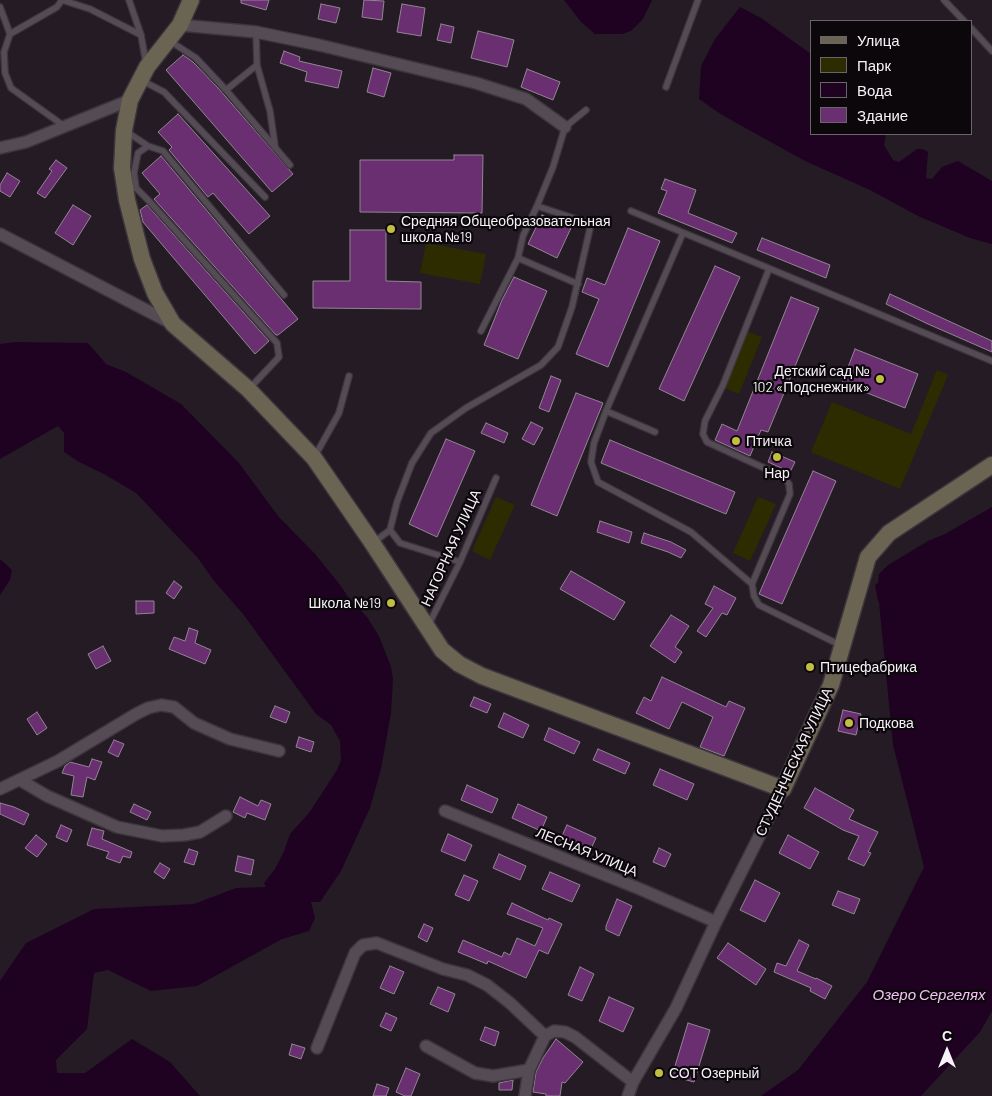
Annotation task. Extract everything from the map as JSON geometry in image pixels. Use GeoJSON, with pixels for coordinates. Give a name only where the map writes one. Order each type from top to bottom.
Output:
{"type":"FeatureCollection","features":[{"type":"Feature","properties":{"kind":"street"},"geometry":{"type":"LineString","coordinates":[[174,324],[155,293],[142,259],[131,188],[122,168],[124,130],[130,100],[144,73],[180,25],[191,0]]}},
{"type":"Feature","properties":{"kind":"street"},"geometry":{"type":"LineString","coordinates":[[180,25],[256,32],[319,44],[476,83],[526,99],[565,127]]}},
{"type":"Feature","properties":{"kind":"street"},"geometry":{"type":"LineString","coordinates":[[0,148],[26,142],[66,128],[130,100]]}},
{"type":"Feature","properties":{"kind":"street"},"geometry":{"type":"LineString","coordinates":[[0,234],[174,324],[248,389],[314,458],[442,650],[459,664],[482,676],[783,789]]}},
{"type":"Feature","properties":{"kind":"street","name":"СТУДЕНЧЕСКАЯ УЛИЦА"},"geometry":{"type":"LineString","coordinates":[[628,1096],[633,1082],[676,1008],[716,922],[783,789],[831,685],[868,557],[889,534],[992,464]]}},
{"type":"Feature","properties":{"kind":"street"},"geometry":{"type":"LineString","coordinates":[[0,789],[58,761],[136,714],[162,704],[174,707],[194,723],[230,739],[279,751]]}},
{"type":"Feature","properties":{"kind":"street"},"geometry":{"type":"LineString","coordinates":[[20,780],[47,796],[117,826],[162,836],[200,832],[226,816]]}},
{"type":"Feature","properties":{"kind":"street","name":"ЛЕСНАЯ УЛИЦА"},"geometry":{"type":"LineString","coordinates":[[445,811],[640,889],[716,922]]}},
{"type":"Feature","properties":{"kind":"street"},"geometry":{"type":"LineString","coordinates":[[317,1048],[355,953],[363,945],[377,943],[443,969],[467,975],[487,985],[510,1003],[545,1036]]}},
{"type":"Feature","properties":{"kind":"street"},"geometry":{"type":"LineString","coordinates":[[525,1096],[528,1070],[545,1036],[554,1031],[565,1032],[576,1037],[633,1082]]}},
{"type":"Feature","properties":{"kind":"street"},"geometry":{"type":"LineString","coordinates":[[426,1046],[475,1073],[493,1076],[528,1070]]}},
{"type":"Feature","properties":{"kind":"lane"},"geometry":{"type":"LineString","coordinates":[[10,34],[57,7],[62,0],[81,2],[141,35]]}},
{"type":"Feature","properties":{"kind":"lane"},"geometry":{"type":"LineString","coordinates":[[129,0],[141,35],[144,73],[265,197]]}},
{"type":"Feature","properties":{"kind":"lane"},"geometry":{"type":"LineString","coordinates":[[666,87],[698,0]]}},
{"type":"Feature","properties":{"kind":"lane"},"geometry":{"type":"LineString","coordinates":[[944,0],[963,20]]}},
{"type":"Feature","properties":{"kind":"lane"},"geometry":{"type":"LineString","coordinates":[[0,7],[10,34],[4,52],[2,73],[11,88],[66,128]]}},
{"type":"Feature","properties":{"kind":"lane"},"geometry":{"type":"LineString","coordinates":[[972,29],[992,51]]}},
{"type":"Feature","properties":{"kind":"lane"},"geometry":{"type":"LineString","coordinates":[[256,32],[257,65],[270,111],[275,146]]}},
{"type":"Feature","properties":{"kind":"lane"},"geometry":{"type":"LineString","coordinates":[[169,39],[196,58],[290,165]]}},
{"type":"Feature","properties":{"kind":"lane"},"geometry":{"type":"LineString","coordinates":[[226,90],[257,65]]}},
{"type":"Feature","properties":{"kind":"lane"},"geometry":{"type":"LineString","coordinates":[[481,331],[518,258],[524,236],[553,167],[565,127],[586,110]]}},
{"type":"Feature","properties":{"kind":"lane"},"geometry":{"type":"LineString","coordinates":[[124,130],[148,146],[163,151],[284,295]]}},
{"type":"Feature","properties":{"kind":"lane"},"geometry":{"type":"LineString","coordinates":[[148,146],[138,153],[131,188],[150,202],[277,343],[279,357],[248,389]]}},
{"type":"Feature","properties":{"kind":"lane"},"geometry":{"type":"LineString","coordinates":[[373,544],[390,530],[397,502],[412,462],[431,433],[466,408],[540,365],[558,347],[572,307],[591,224],[537,206]]}},
{"type":"Feature","properties":{"kind":"lane"},"geometry":{"type":"LineString","coordinates":[[631,211],[992,361]]}},
{"type":"Feature","properties":{"kind":"lane"},"geometry":{"type":"LineString","coordinates":[[683,233],[606,411],[594,442],[591,462],[598,482],[692,532],[752,584]]}},
{"type":"Feature","properties":{"kind":"lane"},"geometry":{"type":"LineString","coordinates":[[518,258],[578,284]]}},
{"type":"Feature","properties":{"kind":"lane"},"geometry":{"type":"LineString","coordinates":[[769,269],[723,385],[705,421],[702,434],[707,442],[784,477],[789,484],[790,494],[752,584],[754,596],[759,605],[842,646]]}},
{"type":"Feature","properties":{"kind":"lane"},"geometry":{"type":"LineString","coordinates":[[314,458],[339,413],[349,376]]}},
{"type":"Feature","properties":{"kind":"lane"},"geometry":{"type":"LineString","coordinates":[[606,411],[655,432]]}},
{"type":"Feature","properties":{"kind":"lane","name":"НАГОРНАЯ УЛИЦА"},"geometry":{"type":"LineString","coordinates":[[427,627],[460,562],[496,478]]}},
{"type":"Feature","properties":{"kind":"lane"},"geometry":{"type":"LineString","coordinates":[[390,530],[400,543],[460,562]]}},
{"type":"Feature","properties":{"kind":"green space"},"geometry":{"type":"Polygon","coordinates":[[[426,243],[486,254],[480,284],[420,273],[426,243]]]}},
{"type":"Feature","properties":{"kind":"green space"},"geometry":{"type":"Polygon","coordinates":[[[746,331],[762,337],[739,394],[723,387],[746,331]]]}},
{"type":"Feature","properties":{"kind":"green space"},"geometry":{"type":"Polygon","coordinates":[[[937,370],[948,375],[900,489],[811,452],[832,402],[911,434],[937,370]]]}},
{"type":"Feature","properties":{"kind":"green space"},"geometry":{"type":"Polygon","coordinates":[[[496,497],[515,505],[490,560],[472,551],[496,497]]]}},
{"type":"Feature","properties":{"kind":"green space"},"geometry":{"type":"Polygon","coordinates":[[[758,497],[776,504],[750,561],[733,553],[758,497]]]}},
{"type":"Feature","properties":{"kind":"water"},"geometry":{"type":"Polygon","coordinates":[[[564,0],[652,0],[643,19],[631,31],[622,34],[595,34],[581,22],[564,0]]]}},
{"type":"Feature","properties":{"kind":"water"},"geometry":{"type":"Polygon","coordinates":[[[740,7],[761,18],[810,53],[810,135],[886,135],[884,145],[893,160],[899,162],[917,149],[923,149],[928,152],[926,178],[932,179],[942,167],[958,161],[992,181],[992,244],[970,238],[918,216],[870,190],[805,161],[722,115],[699,99],[701,66],[715,39],[740,7]]]}},
{"type":"Feature","properties":{"kind":"water"},"geometry":{"type":"Polygon","coordinates":[[[15,342],[88,343],[106,364],[126,372],[181,404],[239,463],[278,516],[315,554],[348,597],[367,617],[379,636],[391,667],[393,679],[391,713],[381,769],[370,808],[341,871],[320,902],[311,902],[315,918],[309,931],[282,939],[197,986],[151,991],[108,970],[94,973],[87,1029],[56,1060],[57,1073],[85,1073],[132,1039],[170,1062],[200,1096],[0,1096],[0,981],[26,943],[94,909],[194,904],[236,888],[266,887],[264,883],[275,869],[290,834],[309,813],[337,770],[341,760],[340,741],[331,725],[316,714],[243,614],[215,582],[197,557],[136,493],[64,452],[64,433],[58,426],[0,459],[0,344],[15,342]]]}},
{"type":"Feature","properties":{"kind":"water","name":"Озеро Сергелях"},"geometry":{"type":"Polygon","coordinates":[[[992,507],[992,1011],[980,1032],[921,1096],[761,1096],[798,1070],[867,982],[924,867],[893,745],[879,602],[875,585],[878,583],[879,574],[888,565],[928,541],[945,534],[992,507]]]}},
{"type":"Feature","properties":{"kind":"water"},"geometry":{"type":"Polygon","coordinates":[[[0,559],[12,570],[10,580],[0,595],[0,559]]]}},
{"type":"Feature","properties":{"kind":"building"},"geometry":{"type":"Polygon","coordinates":[[[241,0],[269,0],[266,10],[241,3],[241,0]]]}},
{"type":"Feature","properties":{"kind":"building"},"geometry":{"type":"Polygon","coordinates":[[[364,0],[384,1],[382,20],[362,17],[364,0]]]}},
{"type":"Feature","properties":{"kind":"building"},"geometry":{"type":"Polygon","coordinates":[[[321,4],[340,8],[336,23],[318,19],[321,4]]]}},
{"type":"Feature","properties":{"kind":"building"},"geometry":{"type":"Polygon","coordinates":[[[402,4],[425,8],[421,36],[397,32],[402,4]]]}},
{"type":"Feature","properties":{"kind":"building"},"geometry":{"type":"Polygon","coordinates":[[[441,24],[454,27],[451,43],[437,40],[441,24]]]}},
{"type":"Feature","properties":{"kind":"building"},"geometry":{"type":"Polygon","coordinates":[[[478,31],[514,40],[507,67],[471,58],[478,31]]]}},
{"type":"Feature","properties":{"kind":"building"},"geometry":{"type":"Polygon","coordinates":[[[284,51],[300,57],[299,61],[342,71],[338,88],[305,81],[307,72],[280,63],[284,51]]]}},
{"type":"Feature","properties":{"kind":"building"},"geometry":{"type":"Polygon","coordinates":[[[183,55],[193,62],[218,88],[293,174],[272,192],[166,70],[183,55]]]}},
{"type":"Feature","properties":{"kind":"building"},"geometry":{"type":"Polygon","coordinates":[[[373,68],[391,73],[384,97],[367,92],[373,68]]]}},
{"type":"Feature","properties":{"kind":"building"},"geometry":{"type":"Polygon","coordinates":[[[527,69],[560,82],[553,100],[521,87],[527,69]]]}},
{"type":"Feature","properties":{"kind":"building"},"geometry":{"type":"Polygon","coordinates":[[[178,114],[270,216],[249,234],[213,193],[208,197],[169,150],[172,147],[158,132],[178,114]]]}},
{"type":"Feature","properties":{"kind":"building"},"geometry":{"type":"Polygon","coordinates":[[[454,155],[483,155],[482,213],[360,212],[360,160],[454,160],[454,155]]]}},
{"type":"Feature","properties":{"kind":"building"},"geometry":{"type":"Polygon","coordinates":[[[161,156],[298,319],[278,335],[154,199],[160,194],[142,173],[161,156]]]}},
{"type":"Feature","properties":{"kind":"building"},"geometry":{"type":"Polygon","coordinates":[[[56,160],[67,168],[45,198],[37,193],[52,171],[49,169],[56,160]]]}},
{"type":"Feature","properties":{"kind":"building"},"geometry":{"type":"Polygon","coordinates":[[[7,173],[20,181],[10,197],[0,191],[0,185],[7,173]]]}},
{"type":"Feature","properties":{"kind":"building"},"geometry":{"type":"Polygon","coordinates":[[[665,179],[696,190],[688,213],[737,233],[732,243],[658,213],[667,191],[661,189],[665,179]]]}},
{"type":"Feature","properties":{"kind":"building"},"geometry":{"type":"Polygon","coordinates":[[[73,205],[91,216],[73,245],[55,233],[73,205]]]}},
{"type":"Feature","properties":{"kind":"building"},"geometry":{"type":"Polygon","coordinates":[[[147,205],[269,341],[255,354],[143,222],[140,210],[147,205]]]}},
{"type":"Feature","properties":{"kind":"building"},"geometry":{"type":"Polygon","coordinates":[[[542,215],[571,228],[557,258],[528,244],[542,215]]]}},
{"type":"Feature","properties":{"kind":"building"},"geometry":{"type":"Polygon","coordinates":[[[628,228],[660,241],[608,367],[576,354],[599,299],[582,292],[587,278],[605,285],[628,228]]]}},
{"type":"Feature","properties":{"kind":"building"},"geometry":{"type":"Polygon","coordinates":[[[350,230],[386,230],[386,281],[421,282],[421,309],[313,308],[313,281],[350,281],[350,230]]]}},
{"type":"Feature","properties":{"kind":"building"},"geometry":{"type":"Polygon","coordinates":[[[762,238],[830,265],[826,278],[757,250],[762,238]]]}},
{"type":"Feature","properties":{"kind":"building"},"geometry":{"type":"Polygon","coordinates":[[[715,266],[740,277],[684,401],[659,389],[715,266]]]}},
{"type":"Feature","properties":{"kind":"building"},"geometry":{"type":"Polygon","coordinates":[[[514,277],[547,291],[518,359],[484,345],[502,300],[514,277]]]}},
{"type":"Feature","properties":{"kind":"building"},"geometry":{"type":"Polygon","coordinates":[[[890,294],[992,341],[992,352],[886,304],[890,294]]]}},
{"type":"Feature","properties":{"kind":"building"},"geometry":{"type":"Polygon","coordinates":[[[791,297],[819,308],[768,432],[761,430],[750,456],[715,440],[722,424],[737,431],[791,297]]]}},
{"type":"Feature","properties":{"kind":"building","name":"Детский сад № 102 «Подснежник»"},"geometry":{"type":"Polygon","coordinates":[[[855,349],[918,374],[905,408],[842,383],[855,349]]]}},
{"type":"Feature","properties":{"kind":"building"},"geometry":{"type":"Polygon","coordinates":[[[551,376],[561,380],[549,412],[539,408],[551,376]]]}},
{"type":"Feature","properties":{"kind":"building"},"geometry":{"type":"Polygon","coordinates":[[[576,393],[603,403],[557,516],[531,505],[576,393]]]}},
{"type":"Feature","properties":{"kind":"building"},"geometry":{"type":"Polygon","coordinates":[[[531,422],[543,428],[534,445],[522,439],[531,422]]]}},
{"type":"Feature","properties":{"kind":"building"},"geometry":{"type":"Polygon","coordinates":[[[486,423],[508,433],[504,443],[481,433],[486,423]]]}},
{"type":"Feature","properties":{"kind":"building"},"geometry":{"type":"Polygon","coordinates":[[[446,439],[475,451],[437,537],[409,524],[446,439]]]}},
{"type":"Feature","properties":{"kind":"building"},"geometry":{"type":"Polygon","coordinates":[[[610,440],[735,492],[726,514],[601,463],[610,440]]]}},
{"type":"Feature","properties":{"kind":"building","name":"Нар"},"geometry":{"type":"Polygon","coordinates":[[[772,452],[795,462],[790,472],[768,462],[772,452]]]}},
{"type":"Feature","properties":{"kind":"building"},"geometry":{"type":"Polygon","coordinates":[[[813,471],[836,481],[782,604],[759,594],[813,471]]]}},
{"type":"Feature","properties":{"kind":"building"},"geometry":{"type":"Polygon","coordinates":[[[600,521],[632,532],[629,543],[597,532],[600,521]]]}},
{"type":"Feature","properties":{"kind":"building"},"geometry":{"type":"Polygon","coordinates":[[[644,533],[671,542],[686,550],[681,558],[641,543],[644,533]]]}},
{"type":"Feature","properties":{"kind":"building"},"geometry":{"type":"Polygon","coordinates":[[[571,571],[625,602],[614,620],[560,589],[571,571]]]}},
{"type":"Feature","properties":{"kind":"building"},"geometry":{"type":"Polygon","coordinates":[[[174,581],[182,587],[174,599],[166,593],[174,581]]]}},
{"type":"Feature","properties":{"kind":"building"},"geometry":{"type":"Polygon","coordinates":[[[714,586],[736,598],[727,615],[722,613],[706,637],[697,631],[713,608],[705,604],[714,586]]]}},
{"type":"Feature","properties":{"kind":"building"},"geometry":{"type":"Polygon","coordinates":[[[136,601],[154,601],[154,613],[136,614],[136,601]]]}},
{"type":"Feature","properties":{"kind":"building"},"geometry":{"type":"Polygon","coordinates":[[[671,615],[689,626],[675,647],[682,652],[675,663],[650,646],[671,615]]]}},
{"type":"Feature","properties":{"kind":"building"},"geometry":{"type":"Polygon","coordinates":[[[189,628],[198,631],[195,643],[211,650],[205,664],[169,649],[174,637],[185,641],[189,628]]]}},
{"type":"Feature","properties":{"kind":"building"},"geometry":{"type":"Polygon","coordinates":[[[103,646],[111,661],[96,669],[88,654],[103,646]]]}},
{"type":"Feature","properties":{"kind":"building"},"geometry":{"type":"Polygon","coordinates":[[[662,677],[726,707],[729,701],[745,708],[724,756],[700,747],[713,717],[682,702],[669,729],[636,713],[644,697],[651,701],[662,677]]]}},
{"type":"Feature","properties":{"kind":"building"},"geometry":{"type":"Polygon","coordinates":[[[474,697],[491,704],[487,713],[470,706],[474,697]]]}},
{"type":"Feature","properties":{"kind":"building"},"geometry":{"type":"Polygon","coordinates":[[[275,706],[290,712],[286,723],[270,717],[275,706]]]}},
{"type":"Feature","properties":{"kind":"building","name":"Подкова"},"geometry":{"type":"Polygon","coordinates":[[[843,710],[861,714],[856,735],[838,731],[843,710]]]}},
{"type":"Feature","properties":{"kind":"building"},"geometry":{"type":"Polygon","coordinates":[[[37,712],[47,728],[37,735],[27,719],[37,712]]]}},
{"type":"Feature","properties":{"kind":"building"},"geometry":{"type":"Polygon","coordinates":[[[504,713],[529,725],[523,738],[498,727],[504,713]]]}},
{"type":"Feature","properties":{"kind":"building"},"geometry":{"type":"Polygon","coordinates":[[[549,728],[580,742],[574,754],[544,740],[549,728]]]}},
{"type":"Feature","properties":{"kind":"building"},"geometry":{"type":"Polygon","coordinates":[[[299,737],[314,742],[311,752],[296,747],[299,737]]]}},
{"type":"Feature","properties":{"kind":"building"},"geometry":{"type":"Polygon","coordinates":[[[114,740],[124,744],[118,757],[108,752],[114,740]]]}},
{"type":"Feature","properties":{"kind":"building"},"geometry":{"type":"Polygon","coordinates":[[[598,749],[630,763],[625,774],[593,760],[598,749]]]}},
{"type":"Feature","properties":{"kind":"building"},"geometry":{"type":"Polygon","coordinates":[[[92,759],[102,762],[95,780],[87,777],[83,797],[71,795],[74,776],[62,773],[65,766],[70,762],[89,767],[92,759]]]}},
{"type":"Feature","properties":{"kind":"building"},"geometry":{"type":"Polygon","coordinates":[[[660,769],[694,784],[687,800],[653,785],[660,769]]]}},
{"type":"Feature","properties":{"kind":"building"},"geometry":{"type":"Polygon","coordinates":[[[467,785],[498,799],[492,813],[461,800],[467,785]]]}},
{"type":"Feature","properties":{"kind":"building"},"geometry":{"type":"Polygon","coordinates":[[[815,788],[854,810],[849,819],[878,832],[868,852],[871,853],[864,866],[848,859],[859,836],[843,830],[804,808],[815,788]]]}},
{"type":"Feature","properties":{"kind":"building"},"geometry":{"type":"Polygon","coordinates":[[[240,797],[258,806],[261,800],[271,804],[265,820],[247,813],[245,818],[233,812],[240,797]]]}},
{"type":"Feature","properties":{"kind":"building"},"geometry":{"type":"Polygon","coordinates":[[[0,803],[29,814],[24,825],[0,814],[0,803]]]}},
{"type":"Feature","properties":{"kind":"building"},"geometry":{"type":"Polygon","coordinates":[[[134,804],[151,812],[147,820],[130,812],[134,804]]]}},
{"type":"Feature","properties":{"kind":"building"},"geometry":{"type":"Polygon","coordinates":[[[518,804],[547,817],[541,831],[512,818],[518,804]]]}},
{"type":"Feature","properties":{"kind":"building"},"geometry":{"type":"Polygon","coordinates":[[[61,825],[72,830],[67,842],[56,837],[61,825]]]}},
{"type":"Feature","properties":{"kind":"building"},"geometry":{"type":"Polygon","coordinates":[[[567,825],[596,838],[589,853],[560,840],[567,825]]]}},
{"type":"Feature","properties":{"kind":"building"},"geometry":{"type":"Polygon","coordinates":[[[92,828],[104,831],[102,839],[132,852],[130,858],[123,856],[120,863],[106,858],[109,852],[87,845],[92,828]]]}},
{"type":"Feature","properties":{"kind":"building"},"geometry":{"type":"Polygon","coordinates":[[[448,834],[472,845],[465,861],[441,851],[448,834]]]}},
{"type":"Feature","properties":{"kind":"building"},"geometry":{"type":"Polygon","coordinates":[[[36,835],[47,844],[37,857],[25,848],[36,835]]]}},
{"type":"Feature","properties":{"kind":"building"},"geometry":{"type":"Polygon","coordinates":[[[788,835],[819,852],[810,869],[779,853],[788,835]]]}},
{"type":"Feature","properties":{"kind":"building"},"geometry":{"type":"Polygon","coordinates":[[[659,848],[671,854],[665,867],[653,862],[659,848]]]}},
{"type":"Feature","properties":{"kind":"building"},"geometry":{"type":"Polygon","coordinates":[[[189,849],[198,852],[194,865],[184,862],[189,849]]]}},
{"type":"Feature","properties":{"kind":"building"},"geometry":{"type":"Polygon","coordinates":[[[499,854],[526,866],[520,880],[493,868],[499,854]]]}},
{"type":"Feature","properties":{"kind":"building"},"geometry":{"type":"Polygon","coordinates":[[[238,856],[254,860],[251,875],[235,871],[238,856]]]}},
{"type":"Feature","properties":{"kind":"building"},"geometry":{"type":"Polygon","coordinates":[[[160,863],[170,869],[164,879],[154,872],[160,863]]]}},
{"type":"Feature","properties":{"kind":"building"},"geometry":{"type":"Polygon","coordinates":[[[550,872],[580,885],[572,902],[542,889],[550,872]]]}},
{"type":"Feature","properties":{"kind":"building"},"geometry":{"type":"Polygon","coordinates":[[[464,875],[478,881],[469,901],[455,895],[464,875]]]}},
{"type":"Feature","properties":{"kind":"building"},"geometry":{"type":"Polygon","coordinates":[[[755,880],[780,893],[765,922],[740,910],[755,880]]]}},
{"type":"Feature","properties":{"kind":"building"},"geometry":{"type":"Polygon","coordinates":[[[838,891],[860,899],[854,914],[832,905],[838,891]]]}},
{"type":"Feature","properties":{"kind":"building"},"geometry":{"type":"Polygon","coordinates":[[[617,899],[632,906],[619,936],[606,930],[617,899]]]}},
{"type":"Feature","properties":{"kind":"building"},"geometry":{"type":"Polygon","coordinates":[[[512,903],[548,920],[549,918],[562,924],[548,954],[539,950],[526,978],[488,961],[487,964],[458,952],[463,940],[502,957],[504,952],[510,955],[517,938],[535,946],[543,928],[507,914],[512,903]]]}},
{"type":"Feature","properties":{"kind":"building"},"geometry":{"type":"Polygon","coordinates":[[[424,924],[433,928],[427,942],[418,937],[424,924]]]}},
{"type":"Feature","properties":{"kind":"building"},"geometry":{"type":"Polygon","coordinates":[[[799,940],[809,945],[797,971],[832,986],[825,999],[810,991],[811,988],[774,972],[777,963],[786,966],[799,940]]]}},
{"type":"Feature","properties":{"kind":"building"},"geometry":{"type":"Polygon","coordinates":[[[728,943],[766,969],[756,985],[717,958],[728,943]]]}},
{"type":"Feature","properties":{"kind":"building"},"geometry":{"type":"Polygon","coordinates":[[[390,966],[404,972],[394,994],[380,988],[390,966]]]}},
{"type":"Feature","properties":{"kind":"building"},"geometry":{"type":"Polygon","coordinates":[[[580,967],[594,974],[582,1001],[568,995],[580,967]]]}},
{"type":"Feature","properties":{"kind":"building"},"geometry":{"type":"Polygon","coordinates":[[[438,987],[455,994],[448,1012],[430,1004],[438,987]]]}},
{"type":"Feature","properties":{"kind":"building"},"geometry":{"type":"Polygon","coordinates":[[[609,997],[634,1008],[623,1032],[599,1021],[609,997]]]}},
{"type":"Feature","properties":{"kind":"building"},"geometry":{"type":"Polygon","coordinates":[[[386,1013],[397,1018],[391,1031],[380,1026],[386,1013]]]}},
{"type":"Feature","properties":{"kind":"building"},"geometry":{"type":"Polygon","coordinates":[[[688,1023],[710,1030],[694,1082],[672,1076],[688,1023]]]}},
{"type":"Feature","properties":{"kind":"building"},"geometry":{"type":"Polygon","coordinates":[[[485,1027],[499,1032],[495,1046],[480,1040],[485,1027]]]}},
{"type":"Feature","properties":{"kind":"building"},"geometry":{"type":"Polygon","coordinates":[[[556,1039],[583,1062],[565,1083],[562,1082],[560,1096],[546,1096],[546,1094],[533,1092],[536,1072],[556,1039]]]}},
{"type":"Feature","properties":{"kind":"building"},"geometry":{"type":"Polygon","coordinates":[[[292,1044],[305,1048],[301,1059],[289,1055],[292,1044]]]}},
{"type":"Feature","properties":{"kind":"building"},"geometry":{"type":"Polygon","coordinates":[[[406,1068],[420,1074],[411,1096],[405,1096],[396,1092],[406,1068]]]}},
{"type":"Feature","properties":{"kind":"building"},"geometry":{"type":"Polygon","coordinates":[[[513,1080],[512,1090],[499,1090],[499,1083],[513,1080]]]}},
{"type":"Feature","properties":{"kind":"building"},"geometry":{"type":"Polygon","coordinates":[[[377,1084],[389,1088],[386,1096],[373,1096],[377,1084]]]}},
{"type":"Feature","properties":{"kind":"place","name":"Средняя Общеобразовательная школа №19"},"geometry":{"type":"Point","coordinates":[391,229]}},
{"type":"Feature","properties":{"kind":"place","name":"Детский сад № 102 «Подснежник»"},"geometry":{"type":"Point","coordinates":[880,379]}},
{"type":"Feature","properties":{"kind":"place","name":"Птичка"},"geometry":{"type":"Point","coordinates":[736,441]}},
{"type":"Feature","properties":{"kind":"place","name":"Нар"},"geometry":{"type":"Point","coordinates":[777,457]}},
{"type":"Feature","properties":{"kind":"place","name":"Школа №19"},"geometry":{"type":"Point","coordinates":[391,603]}},
{"type":"Feature","properties":{"kind":"place","name":"Птицефабрика"},"geometry":{"type":"Point","coordinates":[810,667]}},
{"type":"Feature","properties":{"kind":"place","name":"Подкова"},"geometry":{"type":"Point","coordinates":[849,723]}},
{"type":"Feature","properties":{"kind":"place","name":"СОТ Озерный"},"geometry":{"type":"Point","coordinates":[659,1073]}}]}
